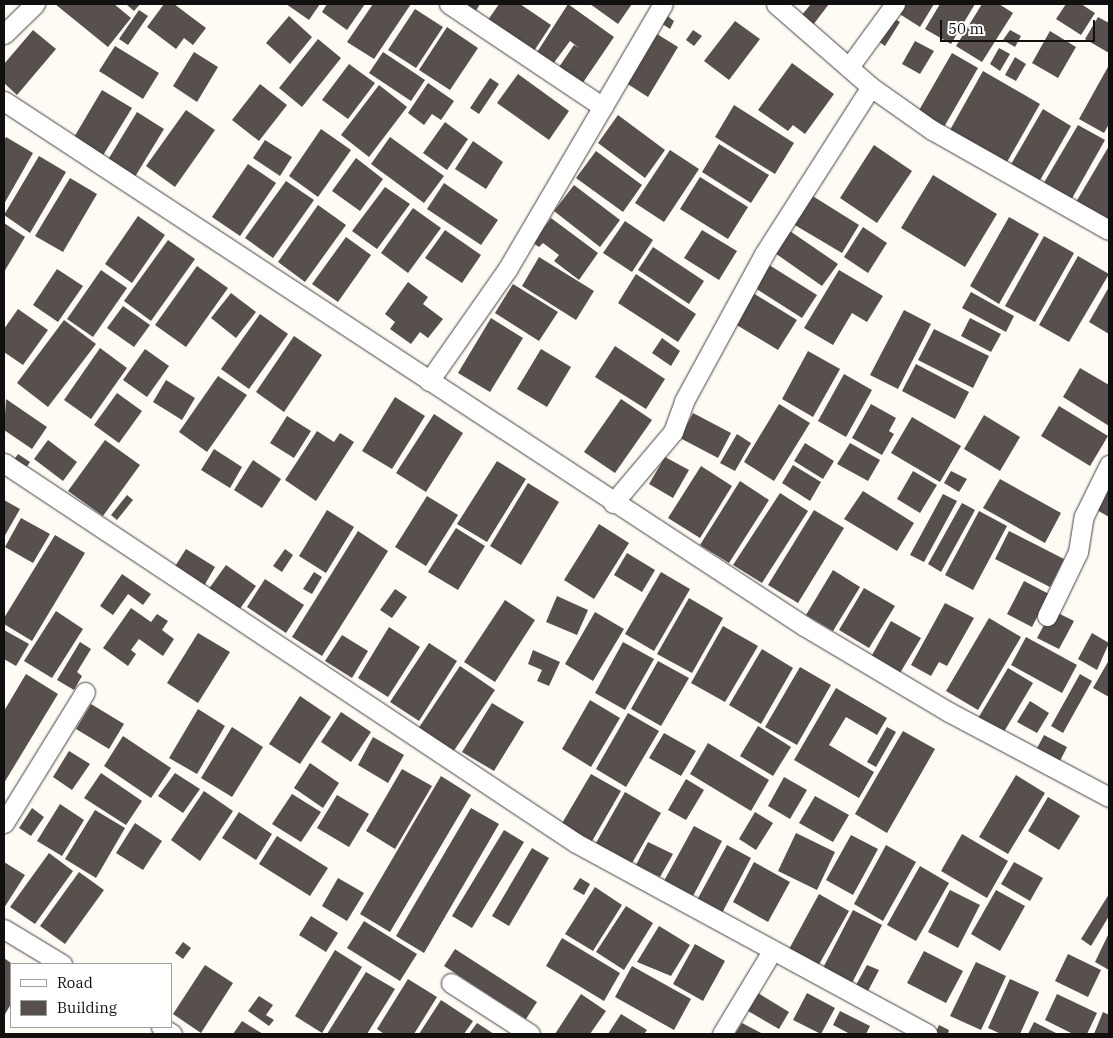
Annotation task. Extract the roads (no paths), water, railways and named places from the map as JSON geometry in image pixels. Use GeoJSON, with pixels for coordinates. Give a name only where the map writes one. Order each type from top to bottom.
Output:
{"type":"FeatureCollection","features":[{"type":"Feature","properties":{"kind":"street"},"geometry":{"type":"LineString","coordinates":[[4,34],[35,4]]}},
{"type":"Feature","properties":{"kind":"street"},"geometry":{"type":"LineString","coordinates":[[449,4],[603,106]]}},
{"type":"Feature","properties":{"kind":"street"},"geometry":{"type":"LineString","coordinates":[[429,381],[508,268],[663,4]]}},
{"type":"Feature","properties":{"kind":"street"},"geometry":{"type":"LineString","coordinates":[[776,4],[871,87],[997,170],[1109,230]]}},
{"type":"Feature","properties":{"kind":"street"},"geometry":{"type":"LineString","coordinates":[[849,67],[894,4]]}},
{"type":"Feature","properties":{"kind":"street"},"geometry":{"type":"LineString","coordinates":[[613,502],[673,432],[684,401],[764,254],[871,87]]}},
{"type":"Feature","properties":{"kind":"street"},"geometry":{"type":"LineString","coordinates":[[4,101],[613,502],[864,662],[1109,797]]}},
{"type":"Feature","properties":{"kind":"street"},"geometry":{"type":"LineString","coordinates":[[4,463],[576,843],[928,1034]]}},
{"type":"Feature","properties":{"kind":"street"},"geometry":{"type":"LineString","coordinates":[[1047,616],[1078,552],[1084,516],[1109,466]]}},
{"type":"Feature","properties":{"kind":"street"},"geometry":{"type":"LineString","coordinates":[[4,823],[85,692]]}},
{"type":"Feature","properties":{"kind":"street"},"geometry":{"type":"LineString","coordinates":[[4,929],[60,963]]}},
{"type":"Feature","properties":{"kind":"street"},"geometry":{"type":"LineString","coordinates":[[722,1034],[772,951]]}},
{"type":"Feature","properties":{"kind":"street"},"geometry":{"type":"LineString","coordinates":[[451,983],[530,1034]]}}]}
